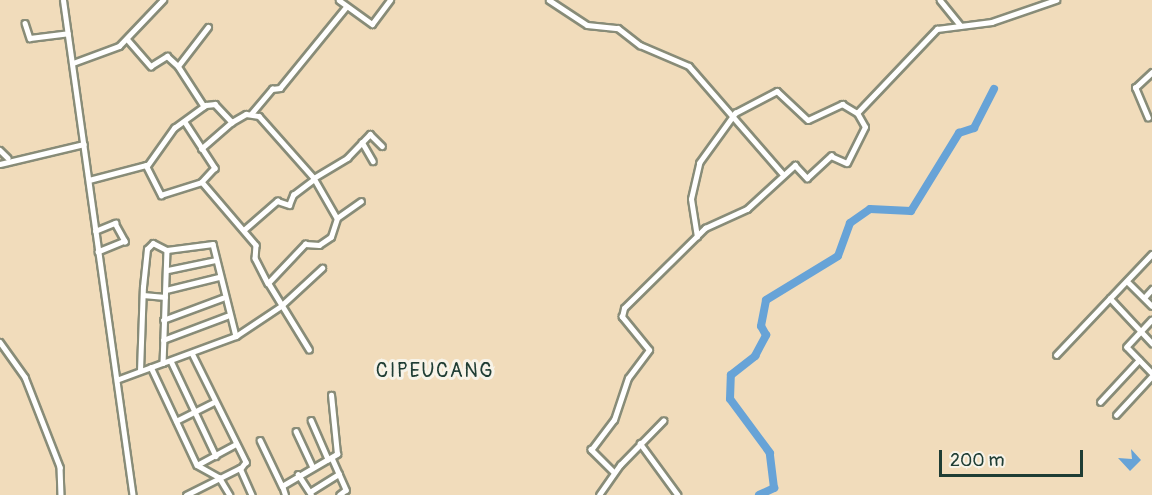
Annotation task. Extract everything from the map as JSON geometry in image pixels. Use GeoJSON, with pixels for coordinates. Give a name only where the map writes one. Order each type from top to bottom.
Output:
{"type":"FeatureCollection","features":[{"type":"Feature","properties":{"kind":"street"},"geometry":{"type":"LineString","coordinates":[[63,0],[98,252],[119,379],[133,495]]}},
{"type":"Feature","properties":{"kind":"street"},"geometry":{"type":"LineString","coordinates":[[73,63],[128,40],[162,0]]}},
{"type":"Feature","properties":{"kind":"street"},"geometry":{"type":"LineString","coordinates":[[339,0],[372,24],[390,0]]}},
{"type":"Feature","properties":{"kind":"street"},"geometry":{"type":"LineString","coordinates":[[549,0],[587,26],[618,28],[640,45],[685,64],[735,113],[783,174]]}},
{"type":"Feature","properties":{"kind":"street"},"geometry":{"type":"LineString","coordinates":[[940,0],[961,26]]}},
{"type":"Feature","properties":{"kind":"street"},"geometry":{"type":"LineString","coordinates":[[857,113],[874,101],[934,32],[1056,0]]}},
{"type":"Feature","properties":{"kind":"street"},"geometry":{"type":"LineString","coordinates":[[201,149],[232,122],[251,114],[272,89],[280,89],[346,7]]}},
{"type":"Feature","properties":{"kind":"street"},"geometry":{"type":"LineString","coordinates":[[25,23],[30,38],[68,33]]}},
{"type":"Feature","properties":{"kind":"street"},"geometry":{"type":"LineString","coordinates":[[178,66],[207,27]]}},
{"type":"Feature","properties":{"kind":"street"},"geometry":{"type":"LineString","coordinates":[[128,40],[151,66],[167,56],[178,66],[204,106]]}},
{"type":"Feature","properties":{"kind":"street"},"geometry":{"type":"LineString","coordinates":[[1148,118],[1135,90],[1152,72]]}},
{"type":"Feature","properties":{"kind":"street"},"geometry":{"type":"LineString","coordinates":[[614,473],[591,450],[614,420],[628,378],[649,350],[622,313],[716,220],[747,208],[795,165],[808,178],[833,155],[839,164],[847,163],[865,127],[857,113],[842,104],[808,120],[775,91],[735,113],[699,163],[691,199],[697,237]]}},
{"type":"Feature","properties":{"kind":"street"},"geometry":{"type":"LineString","coordinates":[[88,180],[147,166],[174,128],[204,106],[215,104],[232,122]]}},
{"type":"Feature","properties":{"kind":"street"},"geometry":{"type":"LineString","coordinates":[[251,114],[271,126],[314,178],[337,218]]}},
{"type":"Feature","properties":{"kind":"street"},"geometry":{"type":"LineString","coordinates":[[147,166],[161,195],[202,182],[215,168],[185,122]]}},
{"type":"Feature","properties":{"kind":"street"},"geometry":{"type":"LineString","coordinates":[[245,229],[277,201],[289,205],[294,194],[372,133],[382,146]]}},
{"type":"Feature","properties":{"kind":"street"},"geometry":{"type":"LineString","coordinates":[[362,142],[373,161]]}},
{"type":"Feature","properties":{"kind":"street"},"geometry":{"type":"LineString","coordinates":[[0,164],[8,158],[84,144]]}},
{"type":"Feature","properties":{"kind":"street"},"geometry":{"type":"LineString","coordinates":[[2,149],[8,158]]}},
{"type":"Feature","properties":{"kind":"street"},"geometry":{"type":"LineString","coordinates":[[202,182],[245,229],[268,283],[309,350]]}},
{"type":"Feature","properties":{"kind":"street"},"geometry":{"type":"LineString","coordinates":[[268,283],[305,244],[319,244],[331,237],[337,218],[361,201]]}},
{"type":"Feature","properties":{"kind":"street"},"geometry":{"type":"LineString","coordinates":[[95,231],[115,223],[125,241],[98,252]]}},
{"type":"Feature","properties":{"kind":"street"},"geometry":{"type":"LineString","coordinates":[[167,250],[211,243],[222,298],[236,336]]}},
{"type":"Feature","properties":{"kind":"street"},"geometry":{"type":"LineString","coordinates":[[140,371],[143,295],[148,246],[163,245],[167,250],[168,270],[163,320],[163,363]]}},
{"type":"Feature","properties":{"kind":"street"},"geometry":{"type":"LineString","coordinates":[[1056,355],[1152,254]]}},
{"type":"Feature","properties":{"kind":"street"},"geometry":{"type":"LineString","coordinates":[[168,270],[216,260]]}},
{"type":"Feature","properties":{"kind":"street"},"geometry":{"type":"LineString","coordinates":[[119,379],[236,336],[281,306],[322,268]]}},
{"type":"Feature","properties":{"kind":"street"},"geometry":{"type":"LineString","coordinates":[[166,290],[219,277]]}},
{"type":"Feature","properties":{"kind":"street"},"geometry":{"type":"LineString","coordinates":[[1127,281],[1152,306]]}},
{"type":"Feature","properties":{"kind":"street"},"geometry":{"type":"LineString","coordinates":[[1144,298],[1151,291]]}},
{"type":"Feature","properties":{"kind":"street"},"geometry":{"type":"LineString","coordinates":[[143,295],[165,297]]}},
{"type":"Feature","properties":{"kind":"street"},"geometry":{"type":"LineString","coordinates":[[163,320],[222,298]]}},
{"type":"Feature","properties":{"kind":"street"},"geometry":{"type":"LineString","coordinates":[[1110,298],[1152,343]]}},
{"type":"Feature","properties":{"kind":"street"},"geometry":{"type":"LineString","coordinates":[[163,340],[227,316]]}},
{"type":"Feature","properties":{"kind":"street"},"geometry":{"type":"LineString","coordinates":[[1116,415],[1152,374],[1127,347],[1152,320]]}},
{"type":"Feature","properties":{"kind":"street"},"geometry":{"type":"LineString","coordinates":[[0,342],[25,377],[60,466],[61,495]]}},
{"type":"Feature","properties":{"kind":"street"},"geometry":{"type":"LineString","coordinates":[[186,495],[247,464],[214,402],[192,353]]}},
{"type":"Feature","properties":{"kind":"street"},"geometry":{"type":"LineString","coordinates":[[1100,402],[1139,360]]}},
{"type":"Feature","properties":{"kind":"street"},"geometry":{"type":"LineString","coordinates":[[171,361],[216,456]]}},
{"type":"Feature","properties":{"kind":"street"},"geometry":{"type":"LineString","coordinates":[[151,367],[197,465],[219,477],[230,495]]}},
{"type":"Feature","properties":{"kind":"street"},"geometry":{"type":"LineString","coordinates":[[282,486],[312,465],[330,458],[337,452],[331,396]]}},
{"type":"Feature","properties":{"kind":"street"},"geometry":{"type":"LineString","coordinates":[[176,421],[214,402]]}},
{"type":"Feature","properties":{"kind":"street"},"geometry":{"type":"LineString","coordinates":[[311,420],[346,490],[340,495]]}},
{"type":"Feature","properties":{"kind":"street"},"geometry":{"type":"LineString","coordinates":[[599,495],[614,473],[663,421]]}},
{"type":"Feature","properties":{"kind":"street"},"geometry":{"type":"LineString","coordinates":[[296,431],[312,465]]}},
{"type":"Feature","properties":{"kind":"street"},"geometry":{"type":"LineString","coordinates":[[260,440],[285,495]]}},
{"type":"Feature","properties":{"kind":"street"},"geometry":{"type":"LineString","coordinates":[[640,443],[678,495]]}},
{"type":"Feature","properties":{"kind":"street"},"geometry":{"type":"LineString","coordinates":[[197,465],[236,444]]}},
{"type":"Feature","properties":{"kind":"street"},"geometry":{"type":"LineString","coordinates":[[241,469],[252,495]]}},
{"type":"Feature","properties":{"kind":"street"},"geometry":{"type":"LineString","coordinates":[[298,474],[311,494],[339,474]]}},
{"type":"Feature","properties":{"kind":"water"},"geometry":{"type":"Polygon","coordinates":[[[1131,449],[1141,460],[1130,471],[1118,458],[1132,459],[1131,449]]]}},
{"type":"Feature","properties":{"kind":"waterway"},"geometry":{"type":"LineString","coordinates":[[759,495],[774,488],[770,453],[730,399],[731,375],[755,356],[766,335],[761,326],[766,300],[838,256],[850,223],[870,209],[911,211],[959,133],[974,128],[994,89]]}},
{"type":"Feature","properties":{"kind":"district","name":"CIPEUCANG"},"geometry":{"type":"Point","coordinates":[435,370]}}]}
